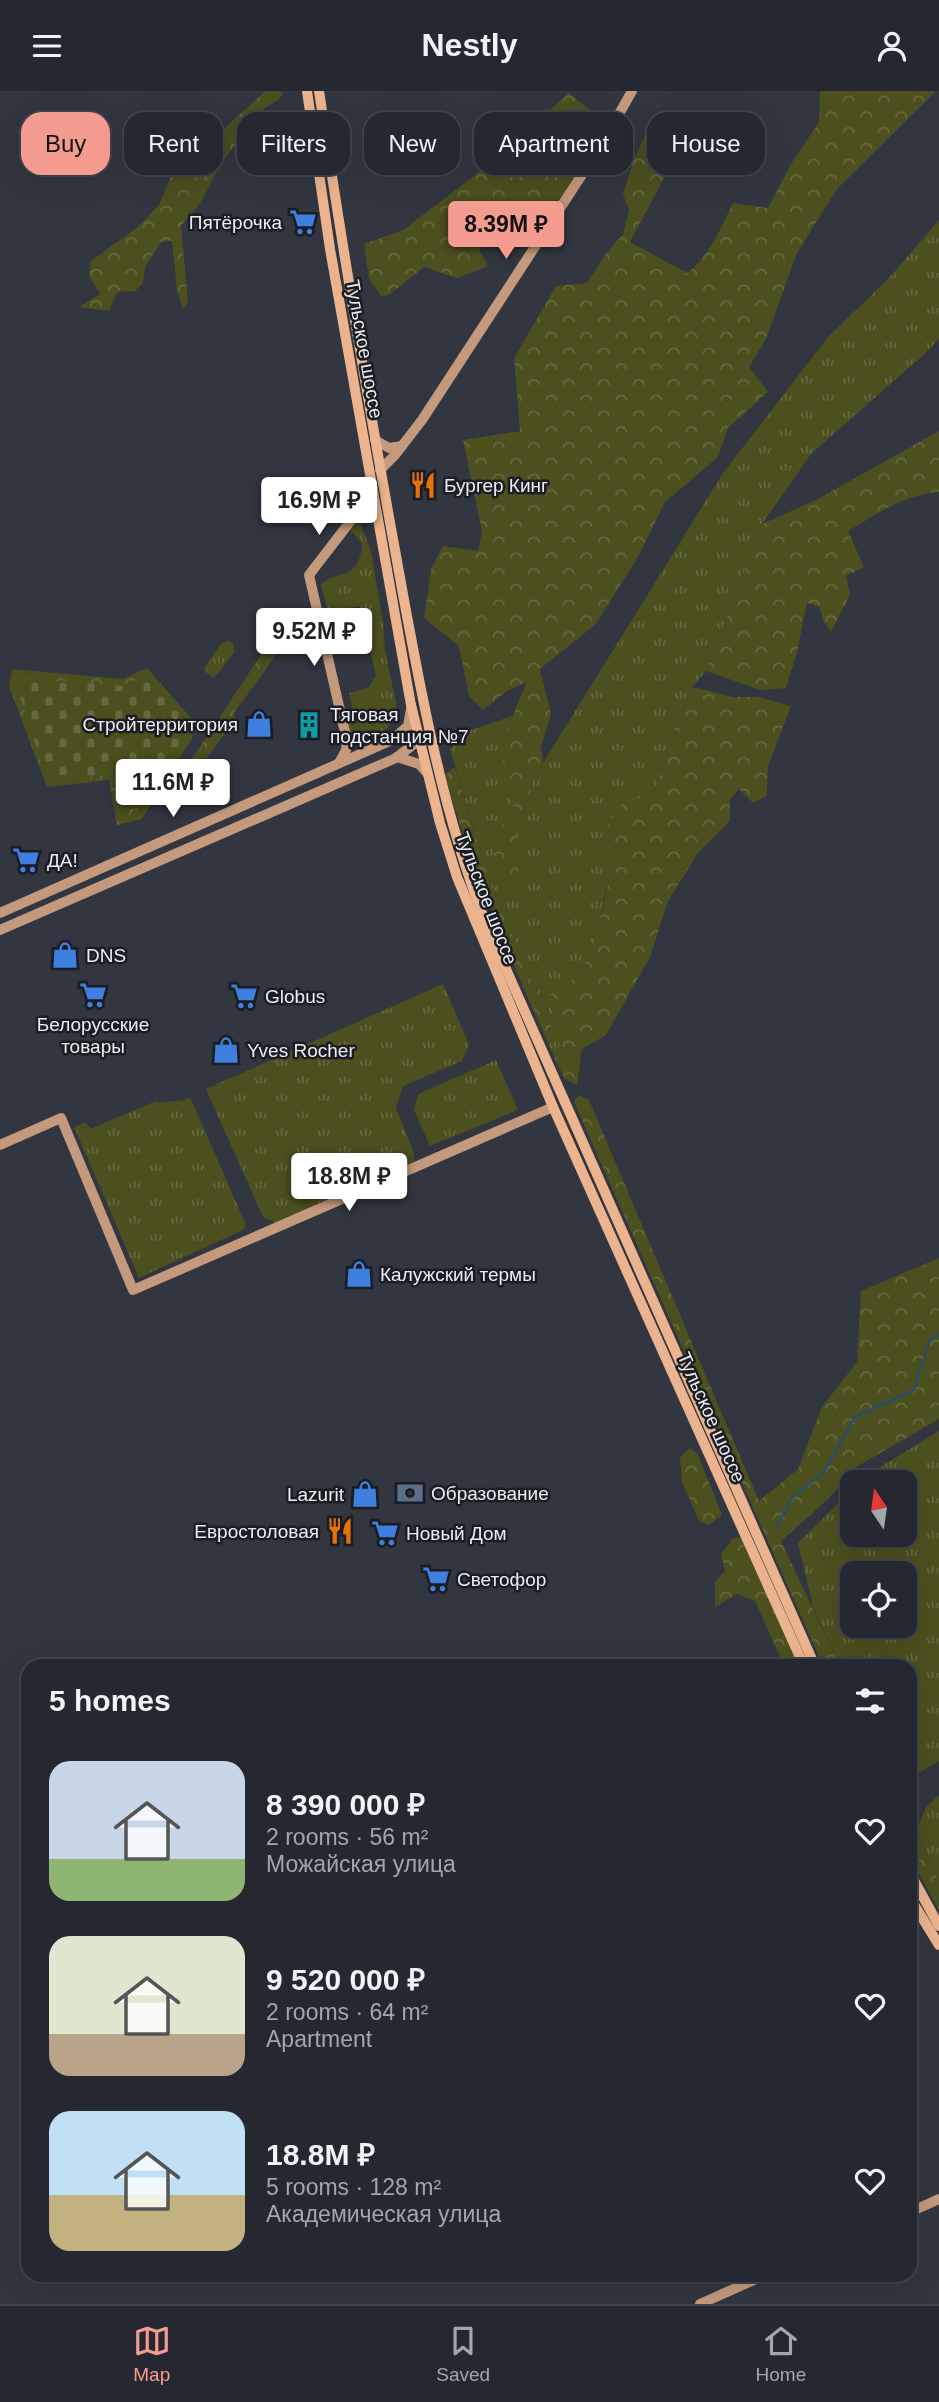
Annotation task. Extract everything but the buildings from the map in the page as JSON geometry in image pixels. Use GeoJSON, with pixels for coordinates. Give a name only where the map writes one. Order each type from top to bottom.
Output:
{"type":"FeatureCollection","features":[{"type":"Feature","properties":{"kind":"main road","name":"Тульское шоссе"},"geometry":{"type":"LineString","coordinates":[[307,91],[330,249],[411,705],[486,924],[812,1659]]}},
{"type":"Feature","properties":{"kind":"main road","name":"Тульское шоссе"},"geometry":{"type":"LineString","coordinates":[[320,91],[341,240],[424,739],[427,773],[457,877],[553,1107],[801,1659]]}},
{"type":"Feature","properties":{"kind":"main road"},"geometry":{"type":"LineString","coordinates":[[917,1886],[939,1926]]}},
{"type":"Feature","properties":{"kind":"main road"},"geometry":{"type":"LineString","coordinates":[[917,1909],[939,1945]]}},
{"type":"Feature","properties":{"kind":"street"},"geometry":{"type":"LineString","coordinates":[[380,470],[402,446],[602,144],[632,91]]}},
{"type":"Feature","properties":{"kind":"street"},"geometry":{"type":"LineString","coordinates":[[375,440],[388,448],[402,446]]}},
{"type":"Feature","properties":{"kind":"street"},"geometry":{"type":"LineString","coordinates":[[339,763],[346,750],[347,741],[309,575],[373,492]]}},
{"type":"Feature","properties":{"kind":"street"},"geometry":{"type":"LineString","coordinates":[[352,519],[367,515],[378,522]]}},
{"type":"Feature","properties":{"kind":"street"},"geometry":{"type":"LineString","coordinates":[[0,913],[392,740],[408,726],[411,705]]}},
{"type":"Feature","properties":{"kind":"street"},"geometry":{"type":"LineString","coordinates":[[392,740],[424,739]]}},
{"type":"Feature","properties":{"kind":"street"},"geometry":{"type":"LineString","coordinates":[[0,930],[366,771],[397,757],[424,739]]}},
{"type":"Feature","properties":{"kind":"street"},"geometry":{"type":"LineString","coordinates":[[359,755],[366,771]]}},
{"type":"Feature","properties":{"kind":"street"},"geometry":{"type":"LineString","coordinates":[[397,757],[419,764],[427,773]]}},
{"type":"Feature","properties":{"kind":"street"},"geometry":{"type":"LineString","coordinates":[[0,1145],[61,1118],[133,1290],[553,1107]]}},
{"type":"Feature","properties":{"kind":"street"},"geometry":{"type":"LineString","coordinates":[[917,2209],[939,2199]]}},
{"type":"Feature","properties":{"kind":"street"},"geometry":{"type":"LineString","coordinates":[[700,2304],[749,2282]]}},
{"type":"Feature","properties":{"kind":"green space"},"geometry":{"type":"Polygon","coordinates":[[[265,91],[280,91],[283,94],[259,112],[242,112],[265,91]]]}},
{"type":"Feature","properties":{"kind":"green space"},"geometry":{"type":"Polygon","coordinates":[[[820,91],[936,91],[837,189],[797,253],[766,339],[749,367],[768,392],[728,428],[718,457],[665,502],[638,557],[596,624],[540,669],[551,714],[541,747],[543,763],[534,779],[522,815],[516,815],[503,761],[510,726],[527,682],[507,691],[483,710],[469,696],[459,646],[424,618],[431,569],[443,546],[478,551],[482,531],[463,440],[520,431],[514,358],[556,286],[587,283],[623,234],[629,210],[623,194],[629,175],[633,175],[634,159],[647,132],[647,175],[666,175],[630,242],[687,273],[708,250],[733,203],[768,208],[791,164],[819,122],[820,91]]]}},
{"type":"Feature","properties":{"kind":"green space"},"geometry":{"type":"Polygon","coordinates":[[[569,93],[592,112],[548,112],[569,93]]]}},
{"type":"Feature","properties":{"kind":"green space"},"geometry":{"type":"Polygon","coordinates":[[[237,117],[237,142],[223,161],[223,130],[237,117]]]}},
{"type":"Feature","properties":{"kind":"green space"},"geometry":{"type":"Polygon","coordinates":[[[171,175],[215,175],[199,205],[181,226],[188,302],[183,310],[177,290],[172,241],[161,242],[145,267],[143,283],[135,291],[117,292],[109,311],[79,307],[100,294],[89,275],[91,261],[138,227],[159,205],[171,175]]]}},
{"type":"Feature","properties":{"kind":"green space"},"geometry":{"type":"Polygon","coordinates":[[[475,175],[575,175],[551,216],[514,209],[479,250],[488,266],[457,278],[424,267],[389,295],[381,296],[369,279],[364,244],[403,230],[475,175]]]}},
{"type":"Feature","properties":{"kind":"green space"},"geometry":{"type":"Polygon","coordinates":[[[939,220],[939,338],[930,349],[811,454],[762,524],[706,671],[692,687],[655,789],[631,817],[615,856],[588,962],[577,978],[549,996],[564,1037],[554,1057],[549,1045],[554,1033],[492,888],[450,749],[471,730],[512,716],[506,742],[504,772],[522,815],[534,779],[543,763],[723,473],[828,337],[888,279],[939,220]]]}},
{"type":"Feature","properties":{"kind":"green space"},"geometry":{"type":"Polygon","coordinates":[[[939,431],[939,492],[903,501],[848,531],[864,567],[846,576],[850,595],[831,632],[823,620],[820,607],[807,603],[786,688],[761,690],[706,671],[762,524],[816,500],[939,431]]]}},
{"type":"Feature","properties":{"kind":"green space"},"geometry":{"type":"Polygon","coordinates":[[[360,523],[371,551],[385,650],[397,708],[393,721],[383,732],[352,738],[347,723],[352,706],[349,693],[368,688],[376,676],[360,606],[328,611],[321,585],[352,570],[357,564],[362,544],[350,529],[360,523]]]}},
{"type":"Feature","properties":{"kind":"green space"},"geometry":{"type":"Polygon","coordinates":[[[287,627],[287,640],[234,713],[235,720],[186,786],[176,792],[174,785],[279,628],[287,627]]]}},
{"type":"Feature","properties":{"kind":"green space"},"geometry":{"type":"Polygon","coordinates":[[[227,641],[233,643],[234,653],[214,678],[205,672],[204,668],[221,644],[227,641]]]}},
{"type":"Feature","properties":{"kind":"green space"},"geometry":{"type":"Polygon","coordinates":[[[147,668],[199,727],[142,819],[117,825],[109,780],[47,787],[9,686],[12,669],[123,679],[147,668]]]}},
{"type":"Feature","properties":{"kind":"green space"},"geometry":{"type":"Polygon","coordinates":[[[145,673],[194,726],[130,815],[119,818],[115,775],[47,780],[14,678],[127,686],[145,673]]]}},
{"type":"Feature","properties":{"kind":"green space"},"geometry":{"type":"Polygon","coordinates":[[[692,687],[733,697],[758,697],[791,706],[768,766],[767,796],[753,803],[739,789],[730,799],[730,821],[698,853],[668,901],[650,957],[606,1035],[582,1049],[577,1085],[565,1079],[554,1057],[564,1037],[548,996],[581,974],[592,949],[612,860],[600,838],[625,799],[642,798],[655,789],[692,687]]]}},
{"type":"Feature","properties":{"kind":"green space"},"geometry":{"type":"Polygon","coordinates":[[[455,767],[492,888],[554,1033],[549,1045],[505,945],[455,810],[445,775],[455,767]]]}},
{"type":"Feature","properties":{"kind":"green space"},"geometry":{"type":"Polygon","coordinates":[[[506,824],[517,836],[517,879],[498,869],[488,833],[494,825],[506,824]]]}},
{"type":"Feature","properties":{"kind":"green space"},"geometry":{"type":"Polygon","coordinates":[[[443,984],[469,1044],[462,1061],[403,1086],[396,1108],[414,1153],[414,1162],[276,1223],[263,1217],[206,1089],[443,984]]]}},
{"type":"Feature","properties":{"kind":"green space"},"geometry":{"type":"Polygon","coordinates":[[[496,1060],[518,1110],[430,1146],[414,1110],[418,1094],[496,1060]]]}},
{"type":"Feature","properties":{"kind":"green space"},"geometry":{"type":"Polygon","coordinates":[[[578,1095],[589,1100],[759,1501],[798,1469],[822,1407],[857,1362],[861,1291],[939,1258],[939,1419],[854,1470],[840,1470],[840,1486],[781,1541],[837,1659],[820,1659],[574,1102],[578,1095]]]}},
{"type":"Feature","properties":{"kind":"green space"},"geometry":{"type":"Polygon","coordinates":[[[190,1097],[246,1225],[243,1230],[139,1278],[74,1127],[86,1122],[90,1129],[156,1101],[184,1100],[190,1097]]]}},
{"type":"Feature","properties":{"kind":"green space"},"geometry":{"type":"Polygon","coordinates":[[[939,1431],[939,1761],[917,1774],[917,1659],[837,1659],[813,1607],[798,1543],[840,1502],[840,1547],[917,1547],[917,1470],[875,1470],[939,1431]]]}},
{"type":"Feature","properties":{"kind":"green space"},"geometry":{"type":"Polygon","coordinates":[[[690,1448],[697,1453],[722,1515],[708,1525],[699,1521],[682,1482],[680,1457],[690,1448]]]}},
{"type":"Feature","properties":{"kind":"green space"},"geometry":{"type":"Polygon","coordinates":[[[741,1537],[796,1659],[781,1659],[755,1601],[737,1594],[715,1607],[715,1582],[725,1571],[721,1554],[733,1538],[741,1537]]]}},
{"type":"Feature","properties":{"kind":"green space"},"geometry":{"type":"Polygon","coordinates":[[[939,1795],[939,1881],[917,1833],[926,1807],[939,1795]]]}},
{"type":"Feature","properties":{"kind":"green space"},"geometry":{"type":"Polygon","coordinates":[[[917,1834],[939,1881],[939,1910],[917,1871],[917,1834]]]}},
{"type":"Feature","properties":{"kind":"waterway"},"geometry":{"type":"LineString","coordinates":[[777,1527],[793,1497],[824,1472],[855,1417],[914,1390],[930,1339],[939,1335]]}},
{"type":"Feature","properties":{"kind":"place","name":"Пятёрочка"},"geometry":{"type":"Point","coordinates":[303,222]}},
{"type":"Feature","properties":{"kind":"place","name":"Бургер Кинг"},"geometry":{"type":"Point","coordinates":[423,485]}},
{"type":"Feature","properties":{"kind":"place","name":"Стройтерритория"},"geometry":{"type":"Point","coordinates":[259,724]}},
{"type":"Feature","properties":{"kind":"place","name":"Тяговая подстанция №7"},"geometry":{"type":"Point","coordinates":[309,725]}},
{"type":"Feature","properties":{"kind":"place","name":"ДА!"},"geometry":{"type":"Point","coordinates":[26,860]}},
{"type":"Feature","properties":{"kind":"place","name":"DNS"},"geometry":{"type":"Point","coordinates":[65,955]}},
{"type":"Feature","properties":{"kind":"place","name":"Белорусские товары"},"geometry":{"type":"Point","coordinates":[93,995]}},
{"type":"Feature","properties":{"kind":"place","name":"Globus"},"geometry":{"type":"Point","coordinates":[244,996]}},
{"type":"Feature","properties":{"kind":"place","name":"Yves Rocher"},"geometry":{"type":"Point","coordinates":[226,1050]}},
{"type":"Feature","properties":{"kind":"place","name":"Калужский термы"},"geometry":{"type":"Point","coordinates":[359,1274]}},
{"type":"Feature","properties":{"kind":"place","name":"Образование"},"geometry":{"type":"Point","coordinates":[410,1493]}},
{"type":"Feature","properties":{"kind":"place","name":"Lazurit"},"geometry":{"type":"Point","coordinates":[365,1494]}},
{"type":"Feature","properties":{"kind":"place","name":"Евростоловая"},"geometry":{"type":"Point","coordinates":[340,1531]}},
{"type":"Feature","properties":{"kind":"place","name":"Новый Дом"},"geometry":{"type":"Point","coordinates":[385,1533]}},
{"type":"Feature","properties":{"kind":"place","name":"Светофор"},"geometry":{"type":"Point","coordinates":[436,1579]}}]}
